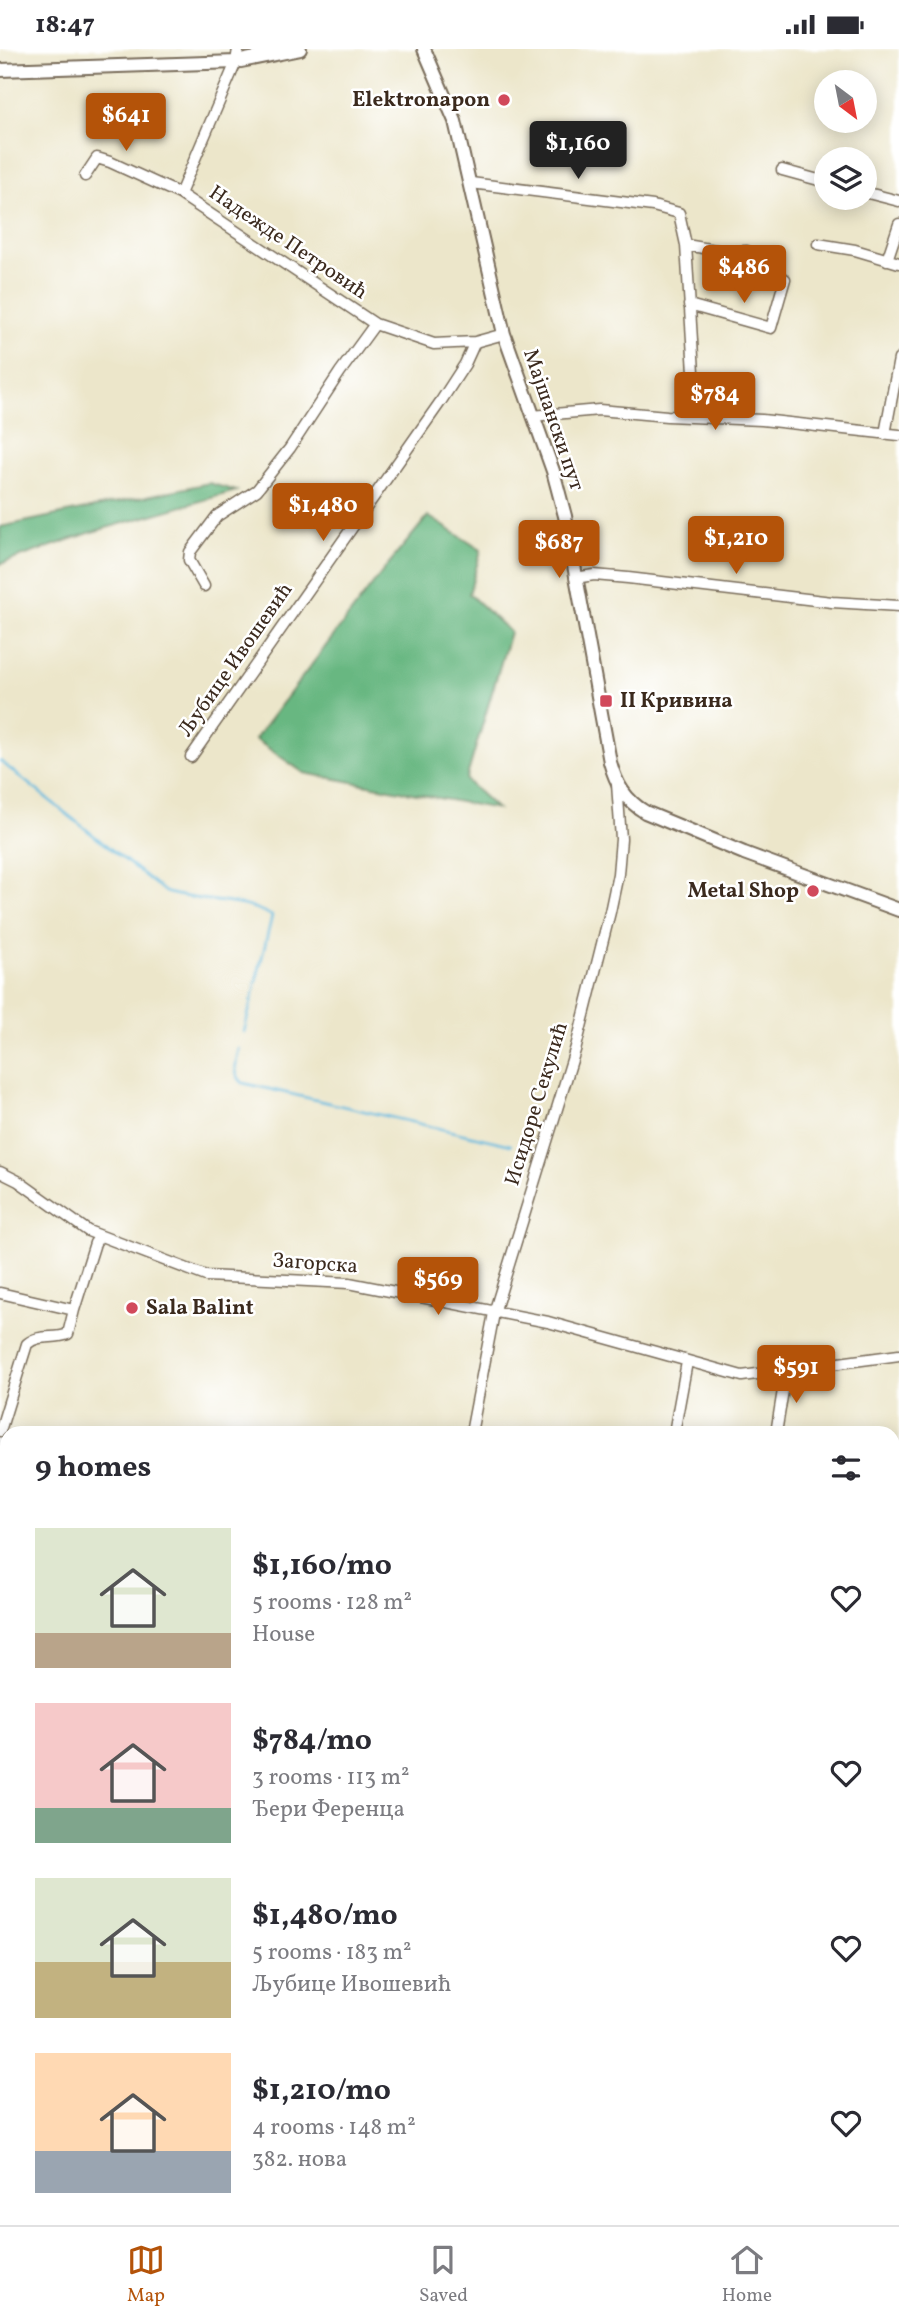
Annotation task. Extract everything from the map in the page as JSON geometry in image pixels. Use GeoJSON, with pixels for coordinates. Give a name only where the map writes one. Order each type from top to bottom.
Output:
{"type":"FeatureCollection","features":[{"type":"Feature","properties":{"kind":"street"},"geometry":{"type":"LineString","coordinates":[[0,70],[237,56],[300,49]]}},
{"type":"Feature","properties":{"kind":"street","name":"Мајшански пут"},"geometry":{"type":"LineString","coordinates":[[427,51],[455,121],[504,334],[565,516],[610,762],[617,784],[629,800],[645,812],[744,853],[899,910]]}},
{"type":"Feature","properties":{"kind":"street","name":"Надежде Петровић"},"geometry":{"type":"LineString","coordinates":[[180,194],[237,56]]}},
{"type":"Feature","properties":{"kind":"street","name":"Надежде Петровић"},"geometry":{"type":"LineString","coordinates":[[85,176],[97,159],[110,162],[180,194],[375,324],[434,344],[475,342],[504,334]]}},
{"type":"Feature","properties":{"kind":"street"},"geometry":{"type":"LineString","coordinates":[[782,170],[814,179]]}},
{"type":"Feature","properties":{"kind":"street"},"geometry":{"type":"LineString","coordinates":[[471,183],[653,205],[679,212],[686,245],[695,416]]}},
{"type":"Feature","properties":{"kind":"street"},"geometry":{"type":"LineString","coordinates":[[877,195],[899,201]]}},
{"type":"Feature","properties":{"kind":"street"},"geometry":{"type":"LineString","coordinates":[[887,260],[899,224]]}},
{"type":"Feature","properties":{"kind":"street"},"geometry":{"type":"LineString","coordinates":[[818,244],[855,250],[899,263]]}},
{"type":"Feature","properties":{"kind":"street"},"geometry":{"type":"LineString","coordinates":[[686,245],[727,252],[747,251]]}},
{"type":"Feature","properties":{"kind":"street"},"geometry":{"type":"LineString","coordinates":[[689,305],[771,328],[785,279]]}},
{"type":"Feature","properties":{"kind":"street","name":"Надежде Петровић"},"geometry":{"type":"LineString","coordinates":[[204,586],[189,560],[190,552],[217,516],[257,490],[290,448],[375,324]]}},
{"type":"Feature","properties":{"kind":"street","name":"Љубице Ивошевић"},"geometry":{"type":"LineString","coordinates":[[191,757],[441,401],[465,364],[475,342]]}},
{"type":"Feature","properties":{"kind":"street"},"geometry":{"type":"LineString","coordinates":[[885,434],[899,359]]}},
{"type":"Feature","properties":{"kind":"street"},"geometry":{"type":"LineString","coordinates":[[531,416],[599,410],[808,424],[899,435]]}},
{"type":"Feature","properties":{"kind":"street"},"geometry":{"type":"LineString","coordinates":[[575,578],[594,575],[899,606]]}},
{"type":"Feature","properties":{"kind":"street","name":"Исидоре Секулић"},"geometry":{"type":"LineString","coordinates":[[472,1426],[494,1313],[576,1048],[607,925],[618,874],[621,839],[617,784]]}},
{"type":"Feature","properties":{"kind":"street","name":"Загорска"},"geometry":{"type":"LineString","coordinates":[[0,1172],[18,1181],[99,1237],[206,1276],[349,1283],[548,1322],[742,1376],[899,1355]]}},
{"type":"Feature","properties":{"kind":"street"},"geometry":{"type":"LineString","coordinates":[[2,1426],[27,1343],[38,1337],[60,1337],[68,1334],[99,1237]]}},
{"type":"Feature","properties":{"kind":"street"},"geometry":{"type":"LineString","coordinates":[[0,1293],[74,1310]]}},
{"type":"Feature","properties":{"kind":"street"},"geometry":{"type":"LineString","coordinates":[[675,1426],[687,1362]]}},
{"type":"Feature","properties":{"kind":"street"},"geometry":{"type":"LineString","coordinates":[[777,1426],[786,1372]]}},
{"type":"Feature","properties":{"kind":"green space"},"geometry":{"type":"Polygon","coordinates":[[[209,483],[236,491],[92,532],[0,564],[0,527],[209,483]]]}},
{"type":"Feature","properties":{"kind":"green space"},"geometry":{"type":"Polygon","coordinates":[[[428,516],[481,550],[469,594],[510,632],[466,780],[497,809],[304,773],[255,739],[428,516]]]}},
{"type":"Feature","properties":{"kind":"waterway"},"geometry":{"type":"LineString","coordinates":[[0,761],[165,892],[247,906],[272,916],[244,1032]]}},
{"type":"Feature","properties":{"kind":"waterway"},"geometry":{"type":"LineString","coordinates":[[239,1049],[236,1072],[243,1083],[511,1145]]}},
{"type":"Feature","properties":{"kind":"place","name":"Elektronapon"},"geometry":{"type":"Point","coordinates":[504,100]}},
{"type":"Feature","properties":{"kind":"place","name":"II Кривина"},"geometry":{"type":"Point","coordinates":[606,701]}},
{"type":"Feature","properties":{"kind":"place","name":"Metal Shop"},"geometry":{"type":"Point","coordinates":[813,891]}},
{"type":"Feature","properties":{"kind":"place","name":"Sala Balint"},"geometry":{"type":"Point","coordinates":[132,1308]}}]}
